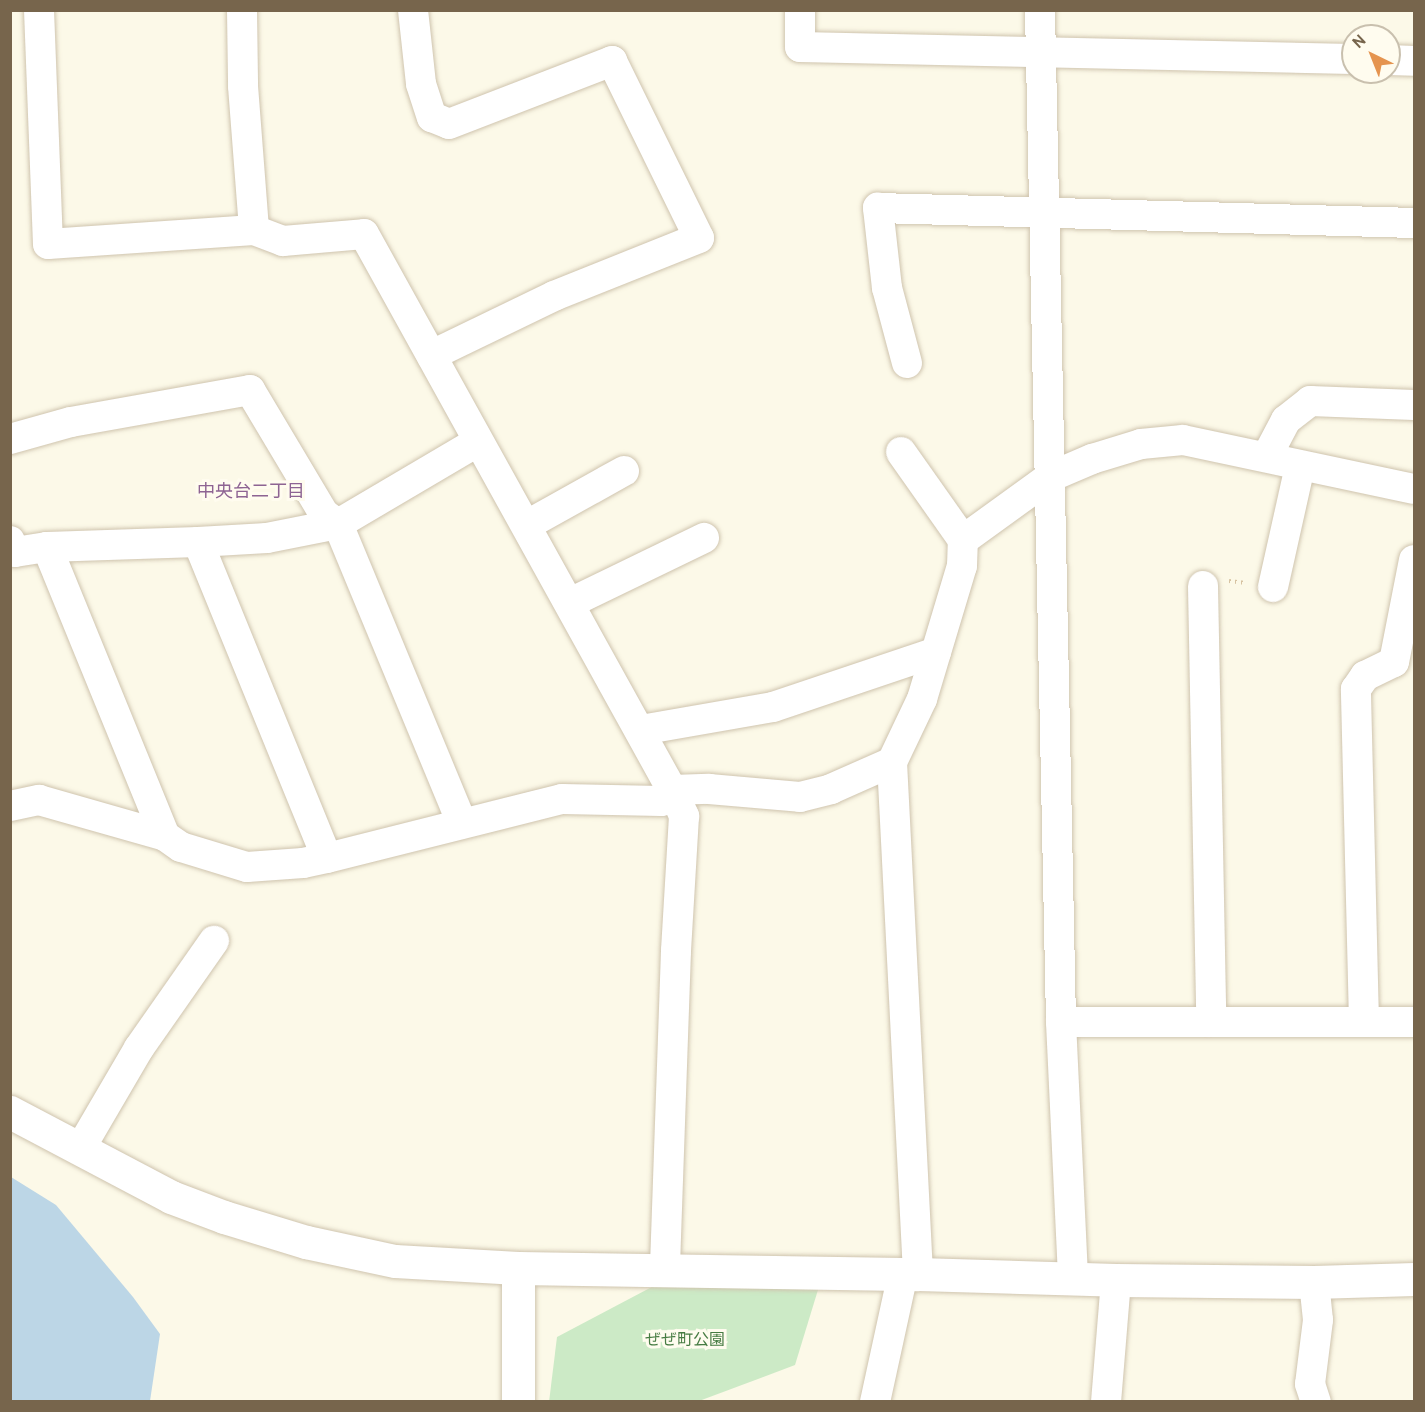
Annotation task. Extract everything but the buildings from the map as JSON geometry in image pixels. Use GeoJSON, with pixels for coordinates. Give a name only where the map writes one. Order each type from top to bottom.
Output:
{"type":"FeatureCollection","features":[{"type":"Feature","properties":{"kind":"street"},"geometry":{"type":"LineString","coordinates":[[39,10],[48,244],[254,230],[284,242],[364,234],[432,355],[477,442],[527,525],[641,730],[672,790],[684,816],[676,951],[665,1270]]}},
{"type":"Feature","properties":{"kind":"street"},"geometry":{"type":"LineString","coordinates":[[242,10],[243,86],[254,230]]}},
{"type":"Feature","properties":{"kind":"street"},"geometry":{"type":"LineString","coordinates":[[413,10],[425,95],[432,117],[449,124],[612,61],[699,238],[554,296],[432,355]]}},
{"type":"Feature","properties":{"kind":"street"},"geometry":{"type":"LineString","coordinates":[[800,10],[800,47],[1341,59]]}},
{"type":"Feature","properties":{"kind":"street"},"geometry":{"type":"LineString","coordinates":[[1040,10],[1061,1022],[1073,1279]]}},
{"type":"Feature","properties":{"kind":"street"},"geometry":{"type":"LineString","coordinates":[[907,363],[887,288],[878,208],[1414,223]]}},
{"type":"Feature","properties":{"kind":"street"},"geometry":{"type":"LineString","coordinates":[[10,439],[71,422],[250,390],[324,514],[338,524],[462,823]]}},
{"type":"Feature","properties":{"kind":"street"},"geometry":{"type":"LineString","coordinates":[[1267,456],[1286,420],[1311,401],[1414,405]]}},
{"type":"Feature","properties":{"kind":"street"},"geometry":{"type":"LineString","coordinates":[[963,540],[1050,477],[1092,459],[1141,444],[1183,440],[1414,489]]}},
{"type":"Feature","properties":{"kind":"street"},"geometry":{"type":"LineString","coordinates":[[10,541],[15,552],[47,547],[267,538],[338,524],[477,442]]}},
{"type":"Feature","properties":{"kind":"street"},"geometry":{"type":"LineString","coordinates":[[875,1401],[911,1274],[892,762],[922,699],[962,566],[963,540],[901,452]]}},
{"type":"Feature","properties":{"kind":"street"},"geometry":{"type":"LineString","coordinates":[[1273,587],[1300,466]]}},
{"type":"Feature","properties":{"kind":"street"},"geometry":{"type":"LineString","coordinates":[[527,525],[624,471]]}},
{"type":"Feature","properties":{"kind":"street"},"geometry":{"type":"LineString","coordinates":[[570,603],[704,538]]}},
{"type":"Feature","properties":{"kind":"street"},"geometry":{"type":"LineString","coordinates":[[198,542],[327,858]]}},
{"type":"Feature","properties":{"kind":"street"},"geometry":{"type":"LineString","coordinates":[[47,547],[165,836]]}},
{"type":"Feature","properties":{"kind":"street"},"geometry":{"type":"LineString","coordinates":[[1364,1022],[1356,689],[1365,676],[1394,662],[1414,560]]}},
{"type":"Feature","properties":{"kind":"street"},"geometry":{"type":"LineString","coordinates":[[1203,586],[1211,1022]]}},
{"type":"Feature","properties":{"kind":"street"},"geometry":{"type":"LineString","coordinates":[[641,730],[772,707],[936,652]]}},
{"type":"Feature","properties":{"kind":"street"},"geometry":{"type":"LineString","coordinates":[[10,806],[39,800],[165,836],[181,847],[247,867],[303,863],[327,858],[562,799],[661,801],[672,790],[709,789],[800,797],[831,789],[892,762]]}},
{"type":"Feature","properties":{"kind":"street"},"geometry":{"type":"LineString","coordinates":[[80,1149],[139,1048],[214,941]]}},
{"type":"Feature","properties":{"kind":"street"},"geometry":{"type":"LineString","coordinates":[[1061,1022],[1414,1022]]}},
{"type":"Feature","properties":{"kind":"street"},"geometry":{"type":"LineString","coordinates":[[10,1113],[171,1197],[224,1217],[306,1242],[395,1262],[518,1268],[911,1274],[1116,1280],[1314,1282],[1414,1279]]}},
{"type":"Feature","properties":{"kind":"street"},"geometry":{"type":"LineString","coordinates":[[518,1268],[518,1401]]}},
{"type":"Feature","properties":{"kind":"street"},"geometry":{"type":"LineString","coordinates":[[1106,1401],[1116,1280]]}},
{"type":"Feature","properties":{"kind":"street"},"geometry":{"type":"LineString","coordinates":[[1314,1282],[1318,1320],[1310,1384],[1316,1401]]}},
{"type":"Feature","properties":{"kind":"path"},"geometry":{"type":"LineString","coordinates":[[1203,586],[1239,581],[1255,586],[1273,587]]}},
{"type":"Feature","properties":{"kind":"green space","name":"ぜぜ町公園"},"geometry":{"type":"Polygon","coordinates":[[[665,1280],[821,1280],[795,1365],[699,1401],[549,1402],[557,1337],[665,1280]]]}},
{"type":"Feature","properties":{"kind":"water"},"geometry":{"type":"Polygon","coordinates":[[[11,1177],[56,1205],[133,1297],[160,1334],[150,1401],[11,1401],[11,1177]]]}},
{"type":"Feature","properties":{"kind":"district","name":"中央台二丁目"},"geometry":{"type":"Point","coordinates":[251,493]}}]}
